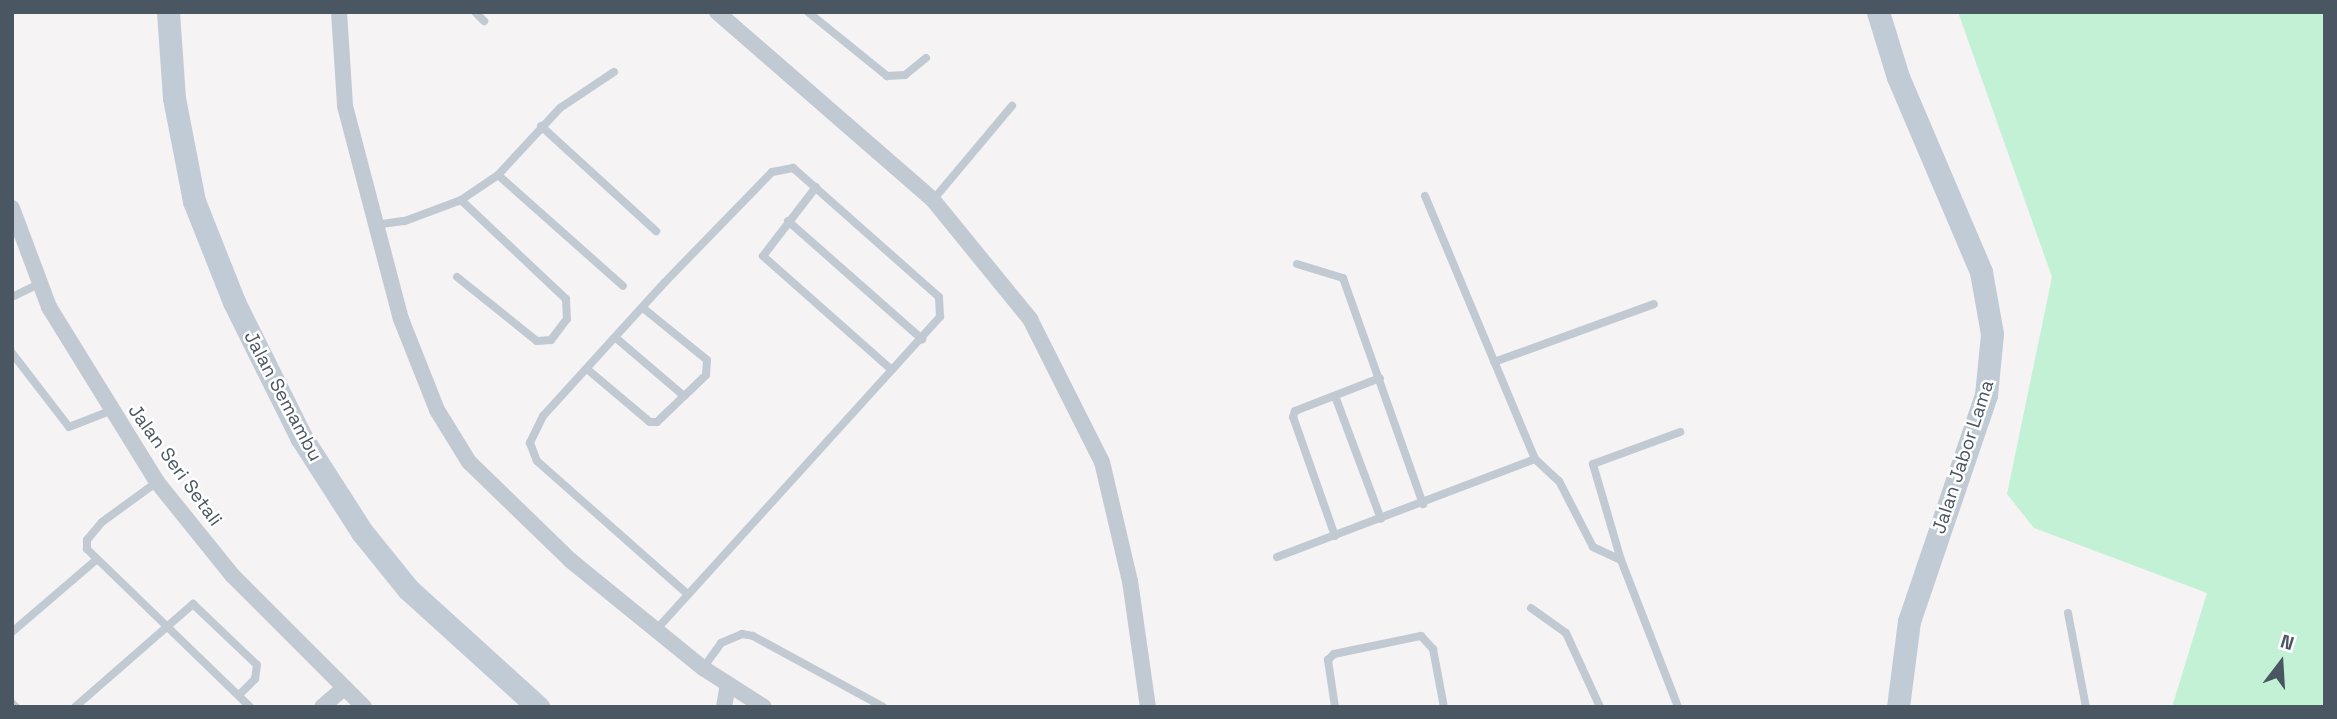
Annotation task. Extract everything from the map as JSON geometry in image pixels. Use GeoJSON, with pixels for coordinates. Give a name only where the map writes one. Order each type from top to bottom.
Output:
{"type":"FeatureCollection","features":[{"type":"Feature","properties":{"kind":"main road","name":"Jalan Semambu"},"geometry":{"type":"LineString","coordinates":[[169,12],[174,98],[194,201],[234,302],[301,437],[362,532],[408,589],[538,707]]}},
{"type":"Feature","properties":{"kind":"main road","name":"Jalan Jabor Lama"},"geometry":{"type":"LineString","coordinates":[[1878,12],[1898,77],[1982,272],[1992,334],[1986,395],[1909,621],[1898,707]]}},
{"type":"Feature","properties":{"kind":"street"},"geometry":{"type":"LineString","coordinates":[[339,12],[345,106],[401,319],[437,410],[469,462],[570,560],[703,668],[764,707]]}},
{"type":"Feature","properties":{"kind":"street"},"geometry":{"type":"LineString","coordinates":[[724,14],[933,200],[1030,319],[1102,461],[1130,581],[1148,707]]}},
{"type":"Feature","properties":{"kind":"street","name":"Jalan Seri Setali"},"geometry":{"type":"LineString","coordinates":[[12,208],[39,284],[110,411],[157,482],[232,575],[363,707]]}},
{"type":"Feature","properties":{"kind":"street"},"geometry":{"type":"LineString","coordinates":[[723,707],[728,685]]}},
{"type":"Feature","properties":{"kind":"street"},"geometry":{"type":"LineString","coordinates":[[322,707],[344,688]]}},
{"type":"Feature","properties":{"kind":"lane"},"geometry":{"type":"LineString","coordinates":[[475,12],[484,21]]}},
{"type":"Feature","properties":{"kind":"lane"},"geometry":{"type":"LineString","coordinates":[[808,12],[887,76],[905,75],[926,58]]}},
{"type":"Feature","properties":{"kind":"lane"},"geometry":{"type":"LineString","coordinates":[[375,225],[405,221],[461,200],[498,175],[541,126],[614,72]]}},
{"type":"Feature","properties":{"kind":"lane"},"geometry":{"type":"LineString","coordinates":[[933,200],[1012,106]]}},
{"type":"Feature","properties":{"kind":"lane"},"geometry":{"type":"LineString","coordinates":[[541,126],[656,231]]}},
{"type":"Feature","properties":{"kind":"lane"},"geometry":{"type":"LineString","coordinates":[[656,630],[686,593],[940,317],[939,297],[793,168],[772,172],[534,429],[532,454],[686,593]]}},
{"type":"Feature","properties":{"kind":"lane"},"geometry":{"type":"LineString","coordinates":[[498,175],[622,286]]}},
{"type":"Feature","properties":{"kind":"lane"},"geometry":{"type":"LineString","coordinates":[[816,187],[763,252],[765,259],[892,370]]}},
{"type":"Feature","properties":{"kind":"lane"},"geometry":{"type":"LineString","coordinates":[[1424,196],[1535,459],[1559,481],[1593,547],[1622,560]]}},
{"type":"Feature","properties":{"kind":"lane"},"geometry":{"type":"LineString","coordinates":[[457,277],[537,341],[551,340],[567,319],[566,299],[461,200]]}},
{"type":"Feature","properties":{"kind":"lane"},"geometry":{"type":"LineString","coordinates":[[788,221],[922,339]]}},
{"type":"Feature","properties":{"kind":"lane"},"geometry":{"type":"LineString","coordinates":[[1297,264],[1343,278],[1423,504]]}},
{"type":"Feature","properties":{"kind":"lane"},"geometry":{"type":"LineString","coordinates":[[12,298],[39,284]]}},
{"type":"Feature","properties":{"kind":"lane"},"geometry":{"type":"LineString","coordinates":[[1494,362],[1654,304]]}},
{"type":"Feature","properties":{"kind":"lane"},"geometry":{"type":"LineString","coordinates":[[587,369],[650,422],[657,422],[706,375],[707,360],[643,309]]}},
{"type":"Feature","properties":{"kind":"lane"},"geometry":{"type":"LineString","coordinates":[[616,338],[684,397]]}},
{"type":"Feature","properties":{"kind":"lane"},"geometry":{"type":"LineString","coordinates":[[12,353],[69,427],[110,411]]}},
{"type":"Feature","properties":{"kind":"lane"},"geometry":{"type":"LineString","coordinates":[[1335,536],[1293,417],[1296,411],[1380,378]]}},
{"type":"Feature","properties":{"kind":"lane"},"geometry":{"type":"LineString","coordinates":[[1335,396],[1381,519]]}},
{"type":"Feature","properties":{"kind":"lane"},"geometry":{"type":"LineString","coordinates":[[1678,707],[1622,560],[1593,464],[1680,432]]}},
{"type":"Feature","properties":{"kind":"lane"},"geometry":{"type":"LineString","coordinates":[[1278,557],[1423,504],[1535,459]]}},
{"type":"Feature","properties":{"kind":"lane"},"geometry":{"type":"LineString","coordinates":[[157,482],[93,531],[87,549],[164,627],[250,707]]}},
{"type":"Feature","properties":{"kind":"lane"},"geometry":{"type":"LineString","coordinates":[[12,632],[96,560]]}},
{"type":"Feature","properties":{"kind":"lane"},"geometry":{"type":"LineString","coordinates":[[75,707],[186,607],[200,607],[257,665],[255,679],[239,695]]}},
{"type":"Feature","properties":{"kind":"lane"},"geometry":{"type":"LineString","coordinates":[[1531,608],[1566,633],[1600,707]]}},
{"type":"Feature","properties":{"kind":"lane"},"geometry":{"type":"LineString","coordinates":[[2068,613],[2086,707]]}},
{"type":"Feature","properties":{"kind":"lane"},"geometry":{"type":"LineString","coordinates":[[703,668],[721,642],[742,634],[753,636],[883,707]]}},
{"type":"Feature","properties":{"kind":"lane"},"geometry":{"type":"LineString","coordinates":[[1335,707],[1328,660],[1334,654],[1421,636],[1433,649],[1444,707]]}},
{"type":"Feature","properties":{"kind":"lane"},"geometry":{"type":"LineString","coordinates":[[12,703],[16,707]]}},
{"type":"Feature","properties":{"kind":"green space"},"geometry":{"type":"Polygon","coordinates":[[[1958,12],[2325,12],[2325,707],[2172,707],[2207,593],[2034,528],[2007,494],[2052,277],[1958,12]]]}}]}
